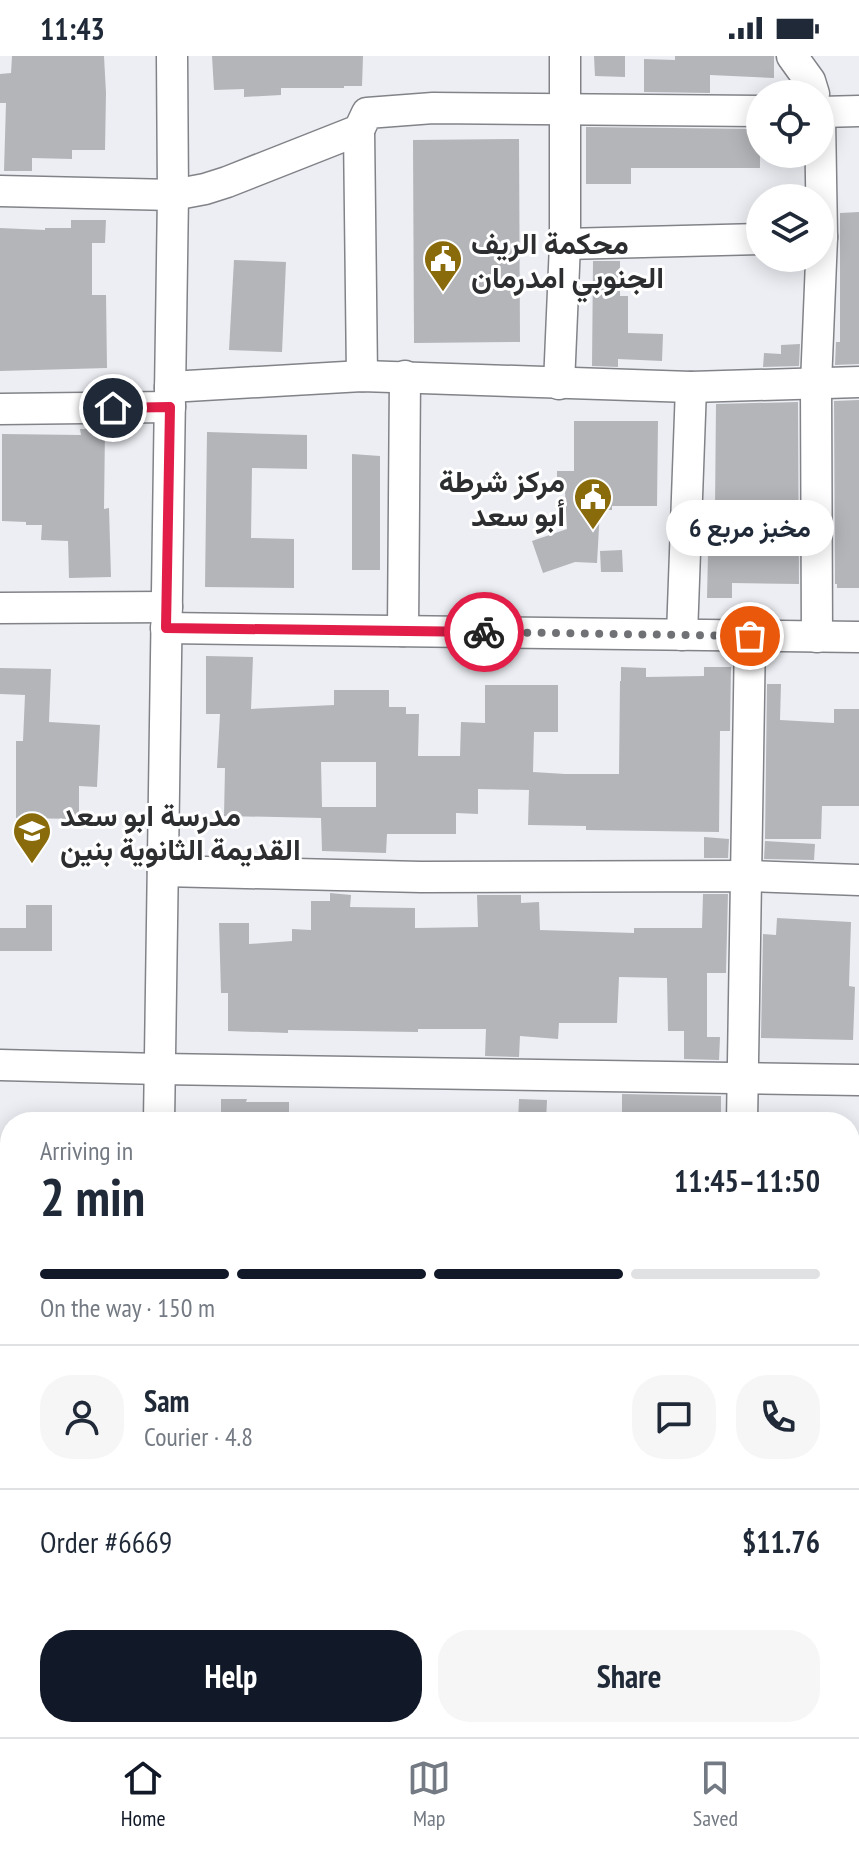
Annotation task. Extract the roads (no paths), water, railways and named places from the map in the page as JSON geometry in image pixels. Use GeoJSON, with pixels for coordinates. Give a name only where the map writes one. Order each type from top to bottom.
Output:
{"type":"FeatureCollection","features":[{"type":"Feature","properties":{"kind":"street"},"geometry":{"type":"LineString","coordinates":[[159,1112],[173,195],[172,56]]}},
{"type":"Feature","properties":{"kind":"street"},"geometry":{"type":"LineString","coordinates":[[559,384],[565,244],[565,56]]}},
{"type":"Feature","properties":{"kind":"street"},"geometry":{"type":"LineString","coordinates":[[792,56],[809,80]]}},
{"type":"Feature","properties":{"kind":"street"},"geometry":{"type":"LineString","coordinates":[[362,376],[359,130],[367,113],[433,108],[746,111]]}},
{"type":"Feature","properties":{"kind":"street"},"geometry":{"type":"LineString","coordinates":[[834,112],[859,111]]}},
{"type":"Feature","properties":{"kind":"street"},"geometry":{"type":"LineString","coordinates":[[0,191],[173,195],[227,182],[359,130]]}},
{"type":"Feature","properties":{"kind":"street"},"geometry":{"type":"LineString","coordinates":[[565,244],[746,239]]}},
{"type":"Feature","properties":{"kind":"street"},"geometry":{"type":"LineString","coordinates":[[817,637],[816,384],[820,272]]}},
{"type":"Feature","properties":{"kind":"street"},"geometry":{"type":"LineString","coordinates":[[0,409],[170,397],[362,376],[691,387],[859,382]]}},
{"type":"Feature","properties":{"kind":"street"},"geometry":{"type":"LineString","coordinates":[[403,631],[405,376]]}},
{"type":"Feature","properties":{"kind":"street"},"geometry":{"type":"LineString","coordinates":[[682,635],[691,387]]}},
{"type":"Feature","properties":{"kind":"street"},"geometry":{"type":"LineString","coordinates":[[0,608],[403,631],[859,637]]}},
{"type":"Feature","properties":{"kind":"street"},"geometry":{"type":"LineString","coordinates":[[742,1112],[750,636]]}},
{"type":"Feature","properties":{"kind":"street"},"geometry":{"type":"LineString","coordinates":[[163,871],[421,877],[747,876],[859,880]]}},
{"type":"Feature","properties":{"kind":"street"},"geometry":{"type":"LineString","coordinates":[[0,1065],[859,1080]]}},
{"type":"Feature","properties":{"kind":"place","name":"محكمة الريف الجنوبي امدرمان"},"geometry":{"type":"Point","coordinates":[443,293]}},
{"type":"Feature","properties":{"kind":"place","name":"مركز شرطة أبو سعد"},"geometry":{"type":"Point","coordinates":[593,531]}},
{"type":"Feature","properties":{"kind":"place","name":"مخبز مربع 6"},"geometry":{"type":"Point","coordinates":[750,636]}},
{"type":"Feature","properties":{"kind":"place","name":"مدرسة ابو سعد القديمة الثانوية بنين"},"geometry":{"type":"Point","coordinates":[32,865]}}]}
